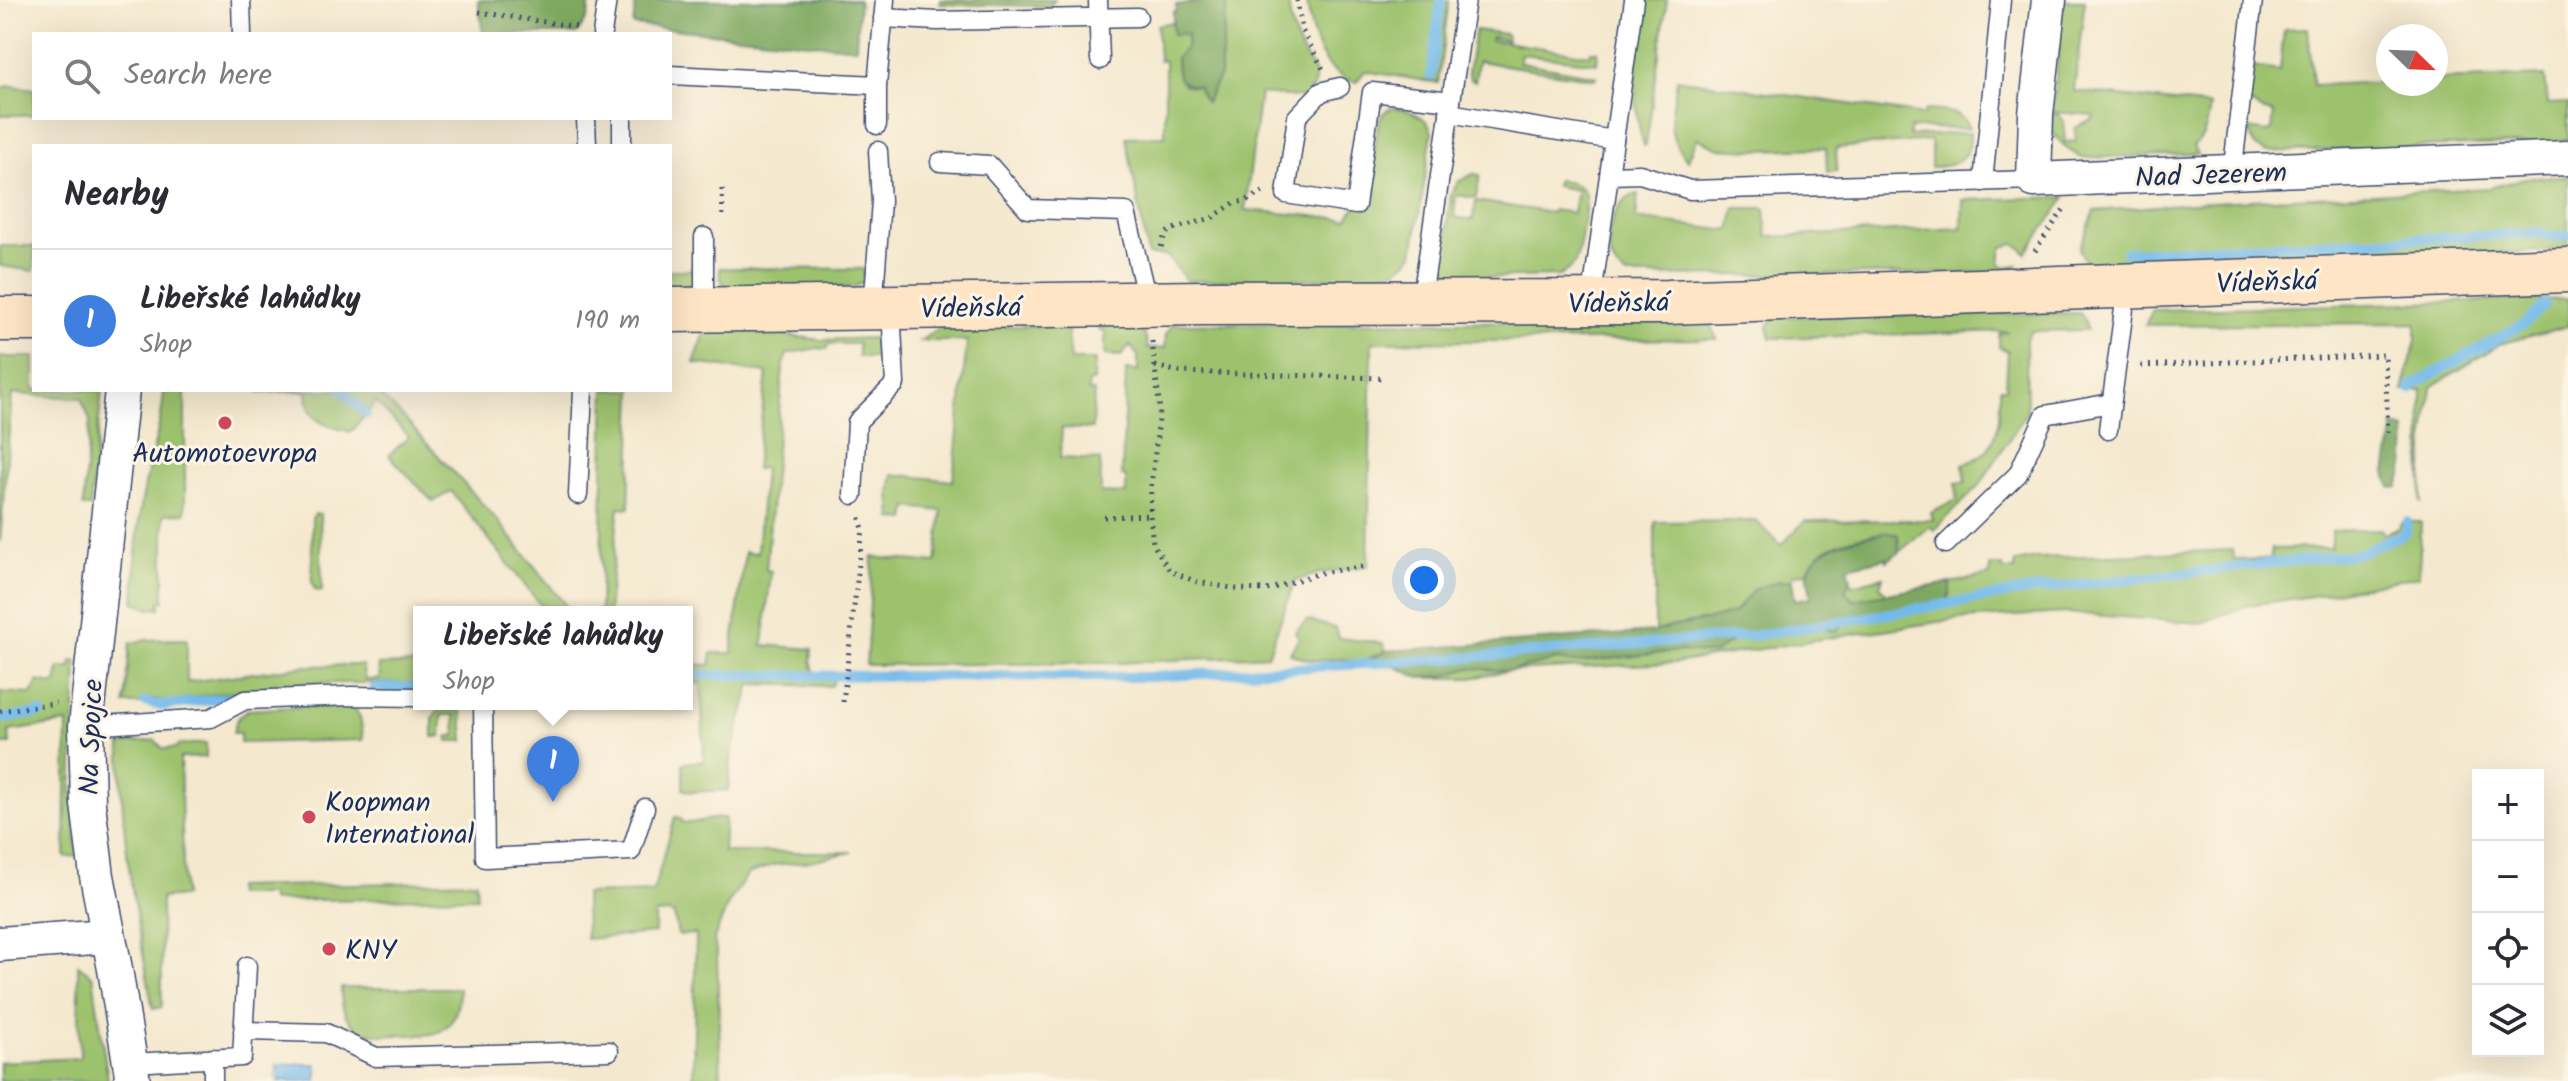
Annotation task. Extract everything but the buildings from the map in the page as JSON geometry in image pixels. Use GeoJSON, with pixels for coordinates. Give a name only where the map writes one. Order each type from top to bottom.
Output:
{"type":"FeatureCollection","features":[{"type":"Feature","properties":{"kind":"main road","name":"Vídeňská"},"geometry":{"type":"LineString","coordinates":[[687,310],[882,308],[1144,289],[1421,304],[1667,302],[2564,270]]}},
{"type":"Feature","properties":{"kind":"main road"},"geometry":{"type":"LineString","coordinates":[[0,319],[32,319]]}},
{"type":"Feature","properties":{"kind":"street"},"geometry":{"type":"LineString","coordinates":[[2034,180],[2036,114],[2049,0]]}},
{"type":"Feature","properties":{"kind":"street","name":"Nad Jezerem"},"geometry":{"type":"LineString","coordinates":[[2034,180],[2568,158]]}},
{"type":"Feature","properties":{"kind":"street","name":"Na Spojce"},"geometry":{"type":"LineString","coordinates":[[122,392],[88,712],[88,804],[107,936],[132,1072]]}},
{"type":"Feature","properties":{"kind":"street"},"geometry":{"type":"LineString","coordinates":[[0,944],[107,936]]}},
{"type":"Feature","properties":{"kind":"lane"},"geometry":{"type":"LineString","coordinates":[[241,0],[242,32]]}},
{"type":"Feature","properties":{"kind":"lane"},"geometry":{"type":"LineString","coordinates":[[602,32],[607,0]]}},
{"type":"Feature","properties":{"kind":"lane"},"geometry":{"type":"LineString","coordinates":[[1421,304],[1466,0]]}},
{"type":"Feature","properties":{"kind":"lane"},"geometry":{"type":"LineString","coordinates":[[1591,302],[1634,0]]}},
{"type":"Feature","properties":{"kind":"lane"},"geometry":{"type":"LineString","coordinates":[[1983,182],[2001,0]]}},
{"type":"Feature","properties":{"kind":"lane"},"geometry":{"type":"LineString","coordinates":[[2232,174],[2253,0]]}},
{"type":"Feature","properties":{"kind":"lane"},"geometry":{"type":"LineString","coordinates":[[877,125],[877,85],[884,9],[937,21],[1098,9],[1138,17]]}},
{"type":"Feature","properties":{"kind":"lane"},"geometry":{"type":"LineString","coordinates":[[1098,9],[1100,60]]}},
{"type":"Feature","properties":{"kind":"lane"},"geometry":{"type":"LineString","coordinates":[[672,75],[877,85]]}},
{"type":"Feature","properties":{"kind":"lane"},"geometry":{"type":"LineString","coordinates":[[1340,87],[1321,92],[1297,117],[1286,194],[1356,205],[1372,92],[1614,140]]}},
{"type":"Feature","properties":{"kind":"lane"},"geometry":{"type":"LineString","coordinates":[[586,120],[587,144]]}},
{"type":"Feature","properties":{"kind":"lane"},"geometry":{"type":"LineString","coordinates":[[622,120],[622,144]]}},
{"type":"Feature","properties":{"kind":"lane"},"geometry":{"type":"LineString","coordinates":[[853,495],[857,422],[895,384],[882,308],[878,151]]}},
{"type":"Feature","properties":{"kind":"lane"},"geometry":{"type":"LineString","coordinates":[[940,162],[989,165],[1028,209],[1126,212],[1144,289]]}},
{"type":"Feature","properties":{"kind":"lane"},"geometry":{"type":"LineString","coordinates":[[1610,175],[1640,174],[1690,190],[2034,180]]}},
{"type":"Feature","properties":{"kind":"lane"},"geometry":{"type":"LineString","coordinates":[[687,310],[704,237]]}},
{"type":"Feature","properties":{"kind":"lane"},"geometry":{"type":"LineString","coordinates":[[2108,430],[2127,286]]}},
{"type":"Feature","properties":{"kind":"lane"},"geometry":{"type":"LineString","coordinates":[[578,495],[583,392]]}},
{"type":"Feature","properties":{"kind":"lane"},"geometry":{"type":"LineString","coordinates":[[1946,544],[2018,474],[2045,415],[2111,403]]}},
{"type":"Feature","properties":{"kind":"lane"},"geometry":{"type":"LineString","coordinates":[[88,712],[211,718],[245,700],[413,697]]}},
{"type":"Feature","properties":{"kind":"lane"},"geometry":{"type":"LineString","coordinates":[[483,710],[485,858],[631,851],[645,808]]}},
{"type":"Feature","properties":{"kind":"lane"},"geometry":{"type":"LineString","coordinates":[[132,1072],[213,1058],[242,1057],[247,966]]}},
{"type":"Feature","properties":{"kind":"lane"},"geometry":{"type":"LineString","coordinates":[[243,1031],[326,1033],[376,1057],[609,1051]]}},
{"type":"Feature","properties":{"kind":"lane"},"geometry":{"type":"LineString","coordinates":[[213,1058],[213,1081]]}},
{"type":"Feature","properties":{"kind":"path"},"geometry":{"type":"LineString","coordinates":[[1297,0],[1302,30],[1323,70],[1340,87]]}},
{"type":"Feature","properties":{"kind":"path"},"geometry":{"type":"LineString","coordinates":[[479,12],[602,32]]}},
{"type":"Feature","properties":{"kind":"path"},"geometry":{"type":"LineString","coordinates":[[2009,289],[2085,179]]}},
{"type":"Feature","properties":{"kind":"path"},"geometry":{"type":"LineString","coordinates":[[1273,187],[1246,201],[1234,203],[1212,218],[1165,234],[1144,289],[1160,411],[1151,486],[1153,544],[1170,571],[1197,582],[1237,589],[1267,590],[1320,573],[1368,566]]}},
{"type":"Feature","properties":{"kind":"path"},"geometry":{"type":"LineString","coordinates":[[722,189],[723,207]]}},
{"type":"Feature","properties":{"kind":"path"},"geometry":{"type":"LineString","coordinates":[[2116,367],[2385,355],[2388,432]]}},
{"type":"Feature","properties":{"kind":"path"},"geometry":{"type":"LineString","coordinates":[[1155,366],[1180,372],[1383,378]]}},
{"type":"Feature","properties":{"kind":"path"},"geometry":{"type":"LineString","coordinates":[[843,702],[863,529],[853,495]]}},
{"type":"Feature","properties":{"kind":"path"},"geometry":{"type":"LineString","coordinates":[[1104,517],[1150,515]]}},
{"type":"Feature","properties":{"kind":"path"},"geometry":{"type":"LineString","coordinates":[[0,711],[88,712]]}},
{"type":"Feature","properties":{"kind":"green space"},"geometry":{"type":"Polygon","coordinates":[[[478,0],[590,0],[588,17],[578,32],[483,32],[478,0]]]}},
{"type":"Feature","properties":{"kind":"green space"},"geometry":{"type":"Polygon","coordinates":[[[636,0],[859,0],[856,48],[633,25],[636,0]]]}},
{"type":"Feature","properties":{"kind":"green space"},"geometry":{"type":"Polygon","coordinates":[[[941,0],[1055,0],[1049,6],[940,4],[941,0]]]}},
{"type":"Feature","properties":{"kind":"green space"},"geometry":{"type":"Polygon","coordinates":[[[1201,0],[1227,0],[1220,75],[1206,102],[1198,87],[1185,84],[1179,78],[1176,58],[1186,47],[1187,34],[1173,34],[1176,5],[1201,0]]]}},
{"type":"Feature","properties":{"kind":"green space"},"geometry":{"type":"Polygon","coordinates":[[[1227,0],[1288,0],[1296,37],[1315,77],[1313,86],[1303,98],[1260,93],[1245,210],[1347,219],[1363,196],[1371,176],[1382,116],[1388,110],[1397,108],[1415,114],[1427,122],[1432,133],[1413,254],[1402,266],[1388,273],[1356,278],[1187,281],[1167,256],[1148,255],[1126,137],[1165,136],[1165,61],[1159,60],[1157,25],[1172,22],[1173,34],[1187,34],[1184,85],[1198,87],[1206,102],[1220,75],[1227,0]]]}},
{"type":"Feature","properties":{"kind":"green space"},"geometry":{"type":"Polygon","coordinates":[[[1307,0],[1449,0],[1438,83],[1365,71],[1356,82],[1344,77],[1325,61],[1319,50],[1307,0]]]}},
{"type":"Feature","properties":{"kind":"green space"},"geometry":{"type":"Polygon","coordinates":[[[1645,0],[1667,0],[1644,146],[1635,90],[1645,0]]]}},
{"type":"Feature","properties":{"kind":"green space"},"geometry":{"type":"Polygon","coordinates":[[[2063,0],[2085,0],[2074,91],[2210,106],[2204,134],[2193,146],[2197,154],[2082,158],[2066,148],[2052,132],[2051,114],[2059,115],[2063,121],[2065,142],[2076,141],[2075,128],[2093,119],[2094,115],[2053,112],[2063,0]]]}},
{"type":"Feature","properties":{"kind":"green space"},"geometry":{"type":"Polygon","coordinates":[[[2308,28],[2313,85],[2376,82],[2376,96],[2448,96],[2448,80],[2545,76],[2548,104],[2568,103],[2568,140],[2266,152],[2254,145],[2248,129],[2272,130],[2274,113],[2262,111],[2249,102],[2251,67],[2280,71],[2284,29],[2308,28]]]}},
{"type":"Feature","properties":{"kind":"green space"},"geometry":{"type":"Polygon","coordinates":[[[1475,30],[1506,34],[1507,40],[1492,37],[1491,40],[1590,55],[1591,51],[1598,51],[1597,63],[1521,54],[1519,62],[1597,76],[1596,79],[1478,61],[1475,81],[1471,80],[1468,73],[1475,30]]]}},
{"type":"Feature","properties":{"kind":"green space"},"geometry":{"type":"Polygon","coordinates":[[[1677,79],[1924,115],[1925,110],[1952,113],[1962,118],[1969,129],[1910,128],[1909,136],[1970,133],[1970,142],[1960,160],[1940,167],[1931,167],[1931,140],[1836,148],[1837,171],[1827,172],[1826,148],[1719,148],[1697,138],[1688,160],[1680,151],[1672,132],[1677,79]]]}},
{"type":"Feature","properties":{"kind":"green space"},"geometry":{"type":"Polygon","coordinates":[[[0,88],[32,89],[32,115],[0,115],[0,88]]]}},
{"type":"Feature","properties":{"kind":"green space"},"geometry":{"type":"Polygon","coordinates":[[[1473,174],[1480,175],[1476,198],[1456,195],[1454,217],[1473,220],[1476,201],[1552,213],[1553,210],[1573,213],[1577,190],[1556,186],[1557,180],[1580,187],[1585,194],[1585,207],[1578,251],[1572,266],[1559,276],[1460,278],[1447,270],[1443,260],[1451,195],[1458,182],[1473,174]]]}},
{"type":"Feature","properties":{"kind":"green space"},"geometry":{"type":"Polygon","coordinates":[[[2568,176],[2568,250],[2092,272],[2079,250],[2095,211],[2490,188],[2525,178],[2568,176]]]}},
{"type":"Feature","properties":{"kind":"green space"},"geometry":{"type":"Polygon","coordinates":[[[1638,194],[1636,219],[1730,231],[1735,208],[1765,208],[1767,237],[1962,228],[1963,200],[2066,197],[2026,253],[2015,244],[2002,248],[2000,263],[2006,267],[2017,265],[2011,273],[1626,276],[1611,258],[1609,236],[1621,205],[1638,194]]]}},
{"type":"Feature","properties":{"kind":"green space"},"geometry":{"type":"Polygon","coordinates":[[[0,246],[32,246],[32,271],[0,266],[0,246]]]}},
{"type":"Feature","properties":{"kind":"green space"},"geometry":{"type":"Polygon","coordinates":[[[720,268],[864,269],[864,281],[854,287],[726,287],[720,278],[720,268]]]}},
{"type":"Feature","properties":{"kind":"green space"},"geometry":{"type":"Polygon","coordinates":[[[672,270],[694,270],[693,286],[672,288],[672,270]]]}},
{"type":"Feature","properties":{"kind":"green space"},"geometry":{"type":"Polygon","coordinates":[[[2568,299],[2568,326],[2500,344],[2432,387],[2425,434],[2421,504],[2422,390],[2403,391],[2416,340],[2416,323],[2145,325],[2153,310],[2568,299]]]}},
{"type":"Feature","properties":{"kind":"green space"},"geometry":{"type":"Polygon","coordinates":[[[2080,313],[2087,330],[2031,331],[2026,340],[2027,411],[1979,486],[1934,530],[1930,526],[1899,552],[1898,535],[1890,534],[1856,538],[1834,545],[1818,555],[1807,572],[1792,575],[1792,580],[1776,582],[1741,603],[1735,612],[1655,632],[1655,522],[1756,521],[1781,545],[1805,521],[1933,520],[1931,513],[1957,500],[1956,483],[1965,482],[1963,464],[1984,453],[1995,435],[2000,412],[2000,388],[2006,388],[2008,351],[1999,347],[1999,334],[2008,331],[1771,338],[1768,327],[1771,321],[1779,317],[2080,313]]]}},
{"type":"Feature","properties":{"kind":"green space"},"geometry":{"type":"Polygon","coordinates":[[[1702,320],[1711,327],[1717,339],[1372,342],[1368,566],[1320,573],[1295,581],[1268,655],[1117,663],[866,665],[873,557],[936,563],[942,511],[908,507],[906,520],[892,519],[890,493],[893,474],[953,481],[967,341],[920,341],[939,328],[1067,325],[1071,360],[1095,360],[1094,381],[1089,381],[1088,391],[1094,392],[1092,429],[1062,428],[1060,458],[1100,460],[1101,493],[1126,494],[1126,477],[1122,476],[1126,370],[1138,371],[1138,356],[1130,345],[1121,356],[1105,355],[1105,331],[1099,330],[1100,324],[1133,324],[1143,331],[1148,349],[1165,348],[1166,334],[1173,324],[1702,320]]]}},
{"type":"Feature","properties":{"kind":"green space"},"geometry":{"type":"Polygon","coordinates":[[[706,330],[751,330],[820,340],[875,338],[875,357],[858,357],[858,344],[829,344],[827,349],[787,354],[783,366],[766,570],[771,571],[763,645],[812,649],[814,672],[838,672],[831,686],[751,684],[732,752],[728,790],[691,792],[683,789],[683,763],[704,761],[701,683],[693,683],[693,664],[710,665],[712,653],[732,653],[745,552],[757,553],[764,468],[755,469],[767,373],[694,363],[706,330]]]}},
{"type":"Feature","properties":{"kind":"green space"},"geometry":{"type":"Polygon","coordinates":[[[0,357],[32,357],[32,392],[102,392],[90,507],[83,507],[90,420],[81,398],[12,394],[0,542],[0,357]]]}},
{"type":"Feature","properties":{"kind":"green space"},"geometry":{"type":"Polygon","coordinates":[[[164,392],[185,392],[185,513],[164,514],[164,601],[160,601],[160,608],[149,609],[134,602],[137,548],[141,508],[164,392]]]}},
{"type":"Feature","properties":{"kind":"green space"},"geometry":{"type":"Polygon","coordinates":[[[307,392],[376,392],[497,520],[566,606],[541,606],[451,491],[433,502],[389,455],[409,437],[376,402],[351,432],[318,420],[308,402],[307,392]]]}},
{"type":"Feature","properties":{"kind":"green space"},"geometry":{"type":"Polygon","coordinates":[[[605,392],[633,392],[629,508],[619,507],[609,606],[600,606],[605,392]]]}},
{"type":"Feature","properties":{"kind":"green space"},"geometry":{"type":"Polygon","coordinates":[[[2394,426],[2405,430],[2405,452],[2398,487],[2391,488],[2386,473],[2394,426]]]}},
{"type":"Feature","properties":{"kind":"green space"},"geometry":{"type":"Polygon","coordinates":[[[320,514],[322,591],[315,590],[312,583],[312,518],[320,514]]]}},
{"type":"Feature","properties":{"kind":"green space"},"geometry":{"type":"Polygon","coordinates":[[[2401,522],[2421,522],[2419,576],[2249,605],[2201,623],[2067,613],[1959,619],[1675,663],[1508,671],[1557,660],[1572,663],[1679,651],[1714,654],[1726,644],[1753,633],[1769,636],[1804,623],[1836,632],[1851,616],[1862,613],[1882,616],[1950,594],[1950,583],[1990,575],[1990,566],[2015,570],[2015,562],[2038,558],[2233,550],[2234,560],[2271,559],[2271,549],[2331,548],[2331,531],[2381,529],[2384,535],[2399,528],[2401,522]]]}},
{"type":"Feature","properties":{"kind":"green space"},"geometry":{"type":"Polygon","coordinates":[[[1888,532],[1898,535],[1899,552],[1887,561],[1886,558],[1848,567],[1851,580],[1845,590],[1853,600],[1950,583],[1950,594],[1942,607],[1930,602],[1914,613],[1903,608],[1882,616],[1862,613],[1851,616],[1836,632],[1804,623],[1769,636],[1753,633],[1726,644],[1714,654],[1679,651],[1572,663],[1557,660],[1508,671],[1470,668],[1420,678],[1371,658],[1386,651],[1655,632],[1735,612],[1754,589],[1776,582],[1792,580],[1795,600],[1811,597],[1808,573],[1819,555],[1841,543],[1888,532]]]}},
{"type":"Feature","properties":{"kind":"green space"},"geometry":{"type":"Polygon","coordinates":[[[1883,577],[1880,586],[1888,595],[1853,600],[1845,590],[1851,580],[1852,585],[1883,577]]]}},
{"type":"Feature","properties":{"kind":"green space"},"geometry":{"type":"Polygon","coordinates":[[[1307,620],[1335,628],[1339,638],[1383,643],[1386,651],[1355,661],[1310,660],[1297,656],[1290,653],[1299,638],[1295,632],[1307,620]]]}},
{"type":"Feature","properties":{"kind":"green space"},"geometry":{"type":"Polygon","coordinates":[[[187,639],[187,682],[305,666],[362,665],[365,680],[380,679],[378,665],[413,664],[413,683],[313,683],[125,704],[130,643],[187,639]]]}},
{"type":"Feature","properties":{"kind":"green space"},"geometry":{"type":"Polygon","coordinates":[[[72,661],[77,661],[72,787],[77,856],[65,857],[67,723],[9,731],[10,744],[0,744],[0,692],[32,694],[38,681],[56,684],[59,668],[71,668],[72,661]]]}},
{"type":"Feature","properties":{"kind":"green space"},"geometry":{"type":"Polygon","coordinates":[[[1468,668],[1508,671],[1471,678],[1420,678],[1447,675],[1468,668]]]}},
{"type":"Feature","properties":{"kind":"green space"},"geometry":{"type":"Polygon","coordinates":[[[351,706],[359,716],[363,740],[240,743],[240,733],[233,733],[237,719],[247,710],[351,706]]]}},
{"type":"Feature","properties":{"kind":"green space"},"geometry":{"type":"Polygon","coordinates":[[[437,711],[462,712],[464,741],[448,741],[448,736],[456,736],[455,715],[442,715],[441,737],[433,737],[433,718],[437,711]]]}},
{"type":"Feature","properties":{"kind":"green space"},"geometry":{"type":"Polygon","coordinates":[[[155,740],[163,749],[206,743],[206,757],[180,758],[184,896],[161,898],[162,1007],[153,1009],[126,844],[121,744],[155,740]]]}},
{"type":"Feature","properties":{"kind":"green space"},"geometry":{"type":"Polygon","coordinates":[[[675,817],[683,823],[725,818],[723,852],[852,852],[773,865],[748,874],[728,904],[714,939],[721,1081],[693,1081],[696,934],[678,935],[674,915],[669,913],[655,914],[655,933],[586,939],[585,894],[653,892],[675,817]]]}},
{"type":"Feature","properties":{"kind":"green space"},"geometry":{"type":"Polygon","coordinates":[[[476,881],[477,897],[271,901],[270,895],[236,895],[235,887],[476,881]]]}},
{"type":"Feature","properties":{"kind":"green space"},"geometry":{"type":"Polygon","coordinates":[[[78,965],[93,976],[108,1081],[0,1081],[0,1062],[80,1058],[78,965]]]}},
{"type":"Feature","properties":{"kind":"green space"},"geometry":{"type":"Polygon","coordinates":[[[341,988],[459,988],[459,993],[455,1015],[441,1031],[423,1035],[382,1035],[360,1030],[352,1024],[342,1004],[341,988]]]}},
{"type":"Feature","properties":{"kind":"water"},"geometry":{"type":"Polygon","coordinates":[[[277,1064],[317,1064],[317,1081],[278,1081],[277,1064]]]}},
{"type":"Feature","properties":{"kind":"waterway"},"geometry":{"type":"LineString","coordinates":[[1431,76],[1441,0]]}},
{"type":"Feature","properties":{"kind":"waterway"},"geometry":{"type":"LineString","coordinates":[[2126,252],[2538,233],[2551,237],[2568,235]]}},
{"type":"Feature","properties":{"kind":"waterway"},"geometry":{"type":"LineString","coordinates":[[2411,390],[2411,386],[2526,323],[2545,304]]}},
{"type":"Feature","properties":{"kind":"waterway"},"geometry":{"type":"LineString","coordinates":[[344,392],[366,414]]}},
{"type":"Feature","properties":{"kind":"waterway"},"geometry":{"type":"LineString","coordinates":[[693,675],[1150,677],[1759,635],[2031,590],[2357,554],[2406,533],[2407,522]]}},
{"type":"Feature","properties":{"kind":"waterway"},"geometry":{"type":"LineString","coordinates":[[374,688],[413,687]]}},
{"type":"Feature","properties":{"kind":"waterway"},"geometry":{"type":"LineString","coordinates":[[145,702],[161,706],[242,696]]}},
{"type":"Feature","properties":{"kind":"waterway"},"geometry":{"type":"LineString","coordinates":[[0,719],[41,713]]}},
{"type":"Feature","properties":{"kind":"place","name":"Automotoevropa"},"geometry":{"type":"Point","coordinates":[225,423]}},
{"type":"Feature","properties":{"kind":"place","name":"Libeřské lahůdky"},"geometry":{"type":"Point","coordinates":[553,802]}},
{"type":"Feature","properties":{"kind":"place","name":"Koopman International"},"geometry":{"type":"Point","coordinates":[309,817]}},
{"type":"Feature","properties":{"kind":"place","name":"KNY"},"geometry":{"type":"Point","coordinates":[329,949]}}]}
